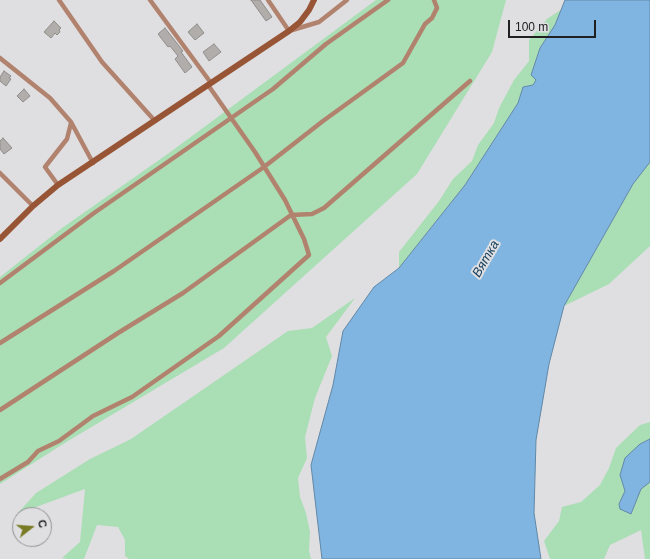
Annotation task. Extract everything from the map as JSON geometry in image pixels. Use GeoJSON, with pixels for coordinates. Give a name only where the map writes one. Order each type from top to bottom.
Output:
{"type":"FeatureCollection","features":[{"type":"Feature","properties":{"kind":"street"},"geometry":{"type":"LineString","coordinates":[[59,0],[102,62],[155,121]]}},
{"type":"Feature","properties":{"kind":"street"},"geometry":{"type":"LineString","coordinates":[[0,479],[28,462],[38,451],[59,441],[93,416],[132,397],[219,336],[232,322],[246,312],[309,255],[304,239],[285,200],[210,84],[150,0]]}},
{"type":"Feature","properties":{"kind":"street"},"geometry":{"type":"LineString","coordinates":[[268,0],[289,31]]}},
{"type":"Feature","properties":{"kind":"street"},"geometry":{"type":"LineString","coordinates":[[0,239],[33,206],[58,185],[289,31],[300,22],[314,0]]}},
{"type":"Feature","properties":{"kind":"street"},"geometry":{"type":"LineString","coordinates":[[289,31],[320,22],[347,0]]}},
{"type":"Feature","properties":{"kind":"street"},"geometry":{"type":"LineString","coordinates":[[0,283],[94,213],[231,117],[274,89],[326,44],[388,0]]}},
{"type":"Feature","properties":{"kind":"street"},"geometry":{"type":"LineString","coordinates":[[0,343],[114,271],[264,167],[322,121],[403,63],[425,24],[432,18],[436,8],[434,0]]}},
{"type":"Feature","properties":{"kind":"street"},"geometry":{"type":"LineString","coordinates":[[0,58],[50,98],[71,122],[93,163]]}},
{"type":"Feature","properties":{"kind":"street"},"geometry":{"type":"LineString","coordinates":[[0,410],[118,333],[183,293],[292,215],[312,214],[324,208],[470,81]]}},
{"type":"Feature","properties":{"kind":"street"},"geometry":{"type":"LineString","coordinates":[[58,185],[45,167],[67,139],[71,122]]}},
{"type":"Feature","properties":{"kind":"street"},"geometry":{"type":"LineString","coordinates":[[0,173],[33,206]]}},
{"type":"Feature","properties":{"kind":"green space"},"geometry":{"type":"Polygon","coordinates":[[[376,0],[506,0],[492,52],[417,174],[224,348],[68,441],[0,484],[0,277],[62,228],[169,153],[376,0]]]}},
{"type":"Feature","properties":{"kind":"green space"},"geometry":{"type":"Polygon","coordinates":[[[562,9],[555,25],[540,48],[531,75],[536,80],[533,85],[523,87],[518,103],[465,185],[399,268],[399,252],[439,201],[453,179],[472,161],[478,145],[494,123],[499,108],[514,80],[529,61],[529,40],[547,19],[562,9]]]}},
{"type":"Feature","properties":{"kind":"green space"},"geometry":{"type":"Polygon","coordinates":[[[650,162],[650,246],[609,284],[564,306],[633,184],[650,162]]]}},
{"type":"Feature","properties":{"kind":"green space"},"geometry":{"type":"Polygon","coordinates":[[[355,298],[326,337],[332,356],[315,398],[305,437],[307,458],[298,478],[300,497],[306,513],[310,532],[309,551],[311,559],[129,559],[125,556],[125,540],[118,527],[97,525],[84,559],[62,558],[80,542],[85,489],[36,507],[23,507],[36,493],[90,459],[131,439],[288,331],[312,328],[355,298]]]}},
{"type":"Feature","properties":{"kind":"green space"},"geometry":{"type":"Polygon","coordinates":[[[650,422],[650,439],[640,444],[620,475],[625,491],[619,504],[631,514],[641,489],[650,482],[650,559],[645,559],[641,530],[610,545],[604,559],[550,559],[544,541],[559,521],[562,507],[581,502],[600,485],[609,468],[616,448],[640,425],[650,422]]]}},
{"type":"Feature","properties":{"kind":"water","name":"Вятка"},"geometry":{"type":"Polygon","coordinates":[[[565,0],[650,0],[650,162],[633,184],[564,306],[549,364],[536,440],[534,513],[541,559],[322,559],[311,465],[333,385],[343,331],[374,287],[399,268],[465,185],[518,103],[523,87],[533,85],[536,80],[531,75],[540,48],[555,25],[565,0]]]}},
{"type":"Feature","properties":{"kind":"water"},"geometry":{"type":"Polygon","coordinates":[[[650,439],[650,482],[641,489],[631,514],[620,509],[619,504],[625,491],[620,475],[625,458],[640,444],[650,439]]]}},
{"type":"Feature","properties":{"kind":"building"},"geometry":{"type":"Polygon","coordinates":[[[251,0],[260,0],[272,17],[266,21],[251,0]]]}},
{"type":"Feature","properties":{"kind":"building"},"geometry":{"type":"Polygon","coordinates":[[[54,21],[61,28],[57,35],[55,33],[51,38],[44,32],[54,21]]]}},
{"type":"Feature","properties":{"kind":"building"},"geometry":{"type":"Polygon","coordinates":[[[197,24],[204,33],[195,40],[188,32],[197,24]]]}},
{"type":"Feature","properties":{"kind":"building"},"geometry":{"type":"Polygon","coordinates":[[[165,28],[183,51],[181,52],[192,67],[185,73],[175,59],[178,56],[170,46],[168,47],[158,34],[165,28]]]}},
{"type":"Feature","properties":{"kind":"building"},"geometry":{"type":"Polygon","coordinates":[[[214,44],[221,52],[209,61],[203,52],[214,44]]]}},
{"type":"Feature","properties":{"kind":"building"},"geometry":{"type":"Polygon","coordinates":[[[4,71],[11,76],[9,78],[11,79],[6,86],[0,81],[0,77],[4,71]]]}},
{"type":"Feature","properties":{"kind":"building"},"geometry":{"type":"Polygon","coordinates":[[[24,89],[30,96],[23,102],[17,96],[24,89]]]}},
{"type":"Feature","properties":{"kind":"building"},"geometry":{"type":"Polygon","coordinates":[[[3,138],[12,148],[4,154],[0,149],[0,141],[3,138]]]}}]}
